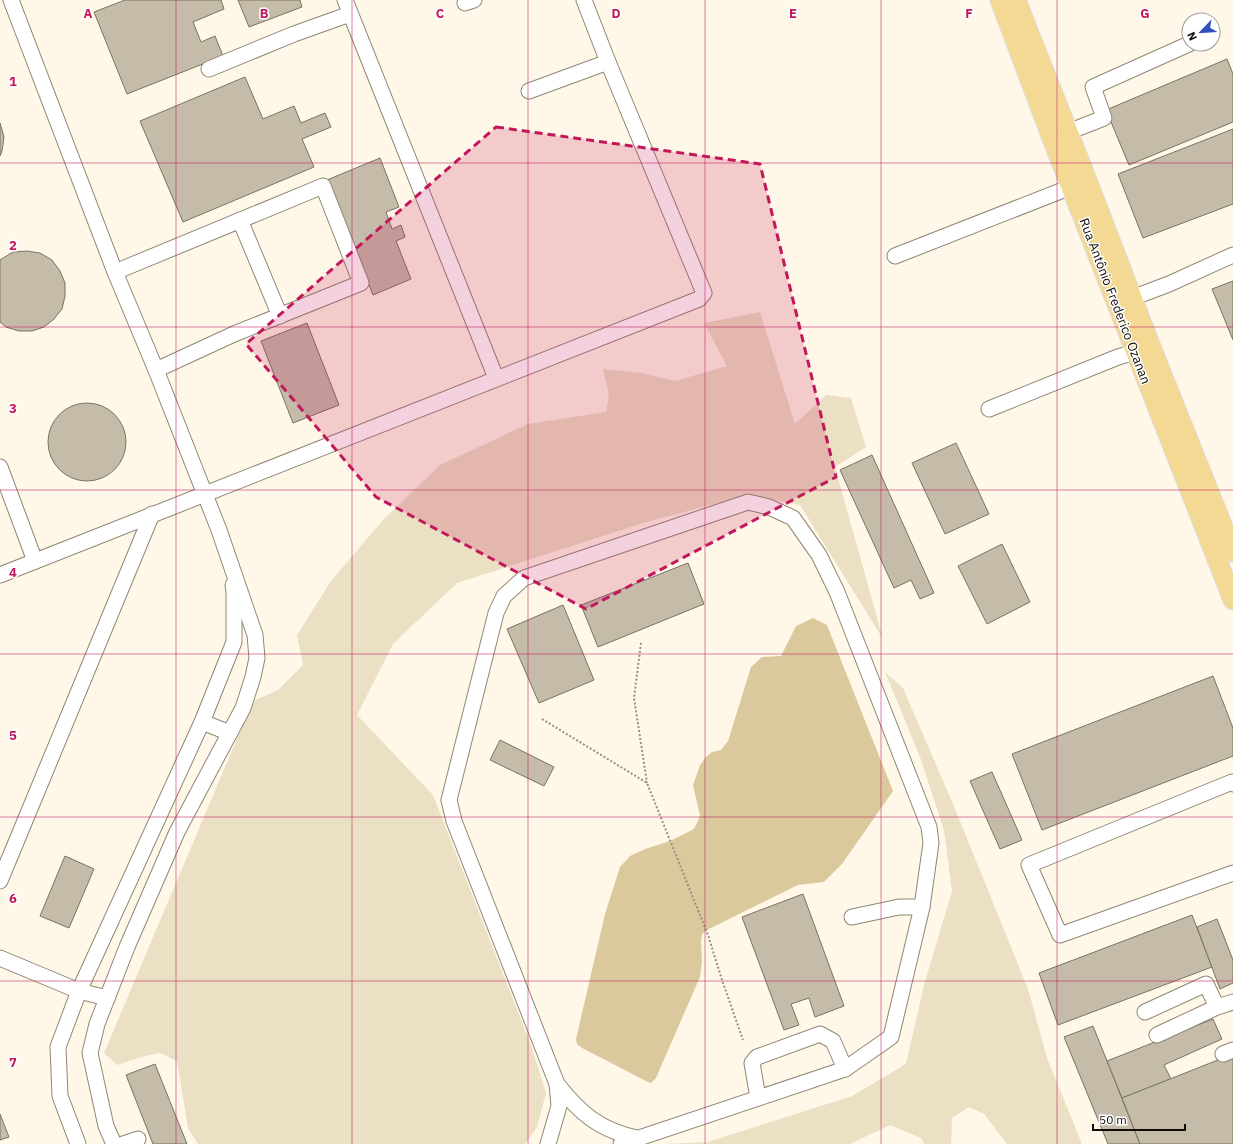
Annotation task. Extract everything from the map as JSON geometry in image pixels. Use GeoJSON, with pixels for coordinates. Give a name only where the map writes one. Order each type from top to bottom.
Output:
{"type":"FeatureCollection","features":[{"type":"Feature","properties":{"kind":"main road","name":"Rua Antônio Frederico Ozanan"},"geometry":{"type":"LineString","coordinates":[[1000,0],[1061,137]]}},
{"type":"Feature","properties":{"kind":"main road","name":"Rua Antônio Frederico Ozanan"},"geometry":{"type":"LineString","coordinates":[[1016,0],[1061,137],[1143,350],[1233,600]]}},
{"type":"Feature","properties":{"kind":"main road","name":"Rua Antônio Frederico Ozanan"},"geometry":{"type":"LineString","coordinates":[[1143,350],[1233,552]]}},
{"type":"Feature","properties":{"kind":"lane"},"geometry":{"type":"LineString","coordinates":[[11,0],[115,272],[156,370],[219,530],[256,634],[257,658],[253,677],[243,708],[177,832],[127,947],[97,1024],[90,1053],[106,1126],[114,1144]]}},
{"type":"Feature","properties":{"kind":"lane"},"geometry":{"type":"LineString","coordinates":[[0,575],[699,299],[704,293],[608,62],[584,0]]}},
{"type":"Feature","properties":{"kind":"lane"},"geometry":{"type":"LineString","coordinates":[[208,69],[294,34],[348,7],[496,378]]}},
{"type":"Feature","properties":{"kind":"lane"},"geometry":{"type":"LineString","coordinates":[[1061,137],[1104,118],[1093,87],[1181,48]]}},
{"type":"Feature","properties":{"kind":"lane"},"geometry":{"type":"LineString","coordinates":[[529,91],[608,62]]}},
{"type":"Feature","properties":{"kind":"lane"},"geometry":{"type":"LineString","coordinates":[[895,256],[1079,184]]}},
{"type":"Feature","properties":{"kind":"lane"},"geometry":{"type":"LineString","coordinates":[[115,272],[323,186],[362,283],[234,334],[156,370]]}},
{"type":"Feature","properties":{"kind":"lane"},"geometry":{"type":"LineString","coordinates":[[240,220],[280,316]]}},
{"type":"Feature","properties":{"kind":"lane"},"geometry":{"type":"LineString","coordinates":[[1125,302],[1170,284],[1233,255]]}},
{"type":"Feature","properties":{"kind":"lane"},"geometry":{"type":"LineString","coordinates":[[989,409],[1118,357],[1143,350]]}},
{"type":"Feature","properties":{"kind":"lane"},"geometry":{"type":"LineString","coordinates":[[0,467],[35,561]]}},
{"type":"Feature","properties":{"kind":"lane"},"geometry":{"type":"LineString","coordinates":[[548,1144],[559,1106],[557,1084],[454,821],[449,800],[496,613],[504,596],[524,578],[748,502],[769,507],[793,518],[819,555],[837,592],[929,827],[931,843],[922,907],[891,1037],[845,1069],[621,1144]]}},
{"type":"Feature","properties":{"kind":"lane"},"geometry":{"type":"LineString","coordinates":[[0,881],[152,514]]}},
{"type":"Feature","properties":{"kind":"lane"},"geometry":{"type":"LineString","coordinates":[[78,1144],[60,1096],[58,1047],[79,991],[202,722],[234,642],[234,592],[219,530]]}},
{"type":"Feature","properties":{"kind":"lane"},"geometry":{"type":"LineString","coordinates":[[202,722],[230,733]]}},
{"type":"Feature","properties":{"kind":"lane"},"geometry":{"type":"LineString","coordinates":[[1233,784],[1232,782],[1029,865],[1060,935],[1233,873]]}},
{"type":"Feature","properties":{"kind":"lane"},"geometry":{"type":"LineString","coordinates":[[852,917],[899,907],[922,907]]}},
{"type":"Feature","properties":{"kind":"lane"},"geometry":{"type":"LineString","coordinates":[[0,958],[79,991],[107,998]]}},
{"type":"Feature","properties":{"kind":"lane"},"geometry":{"type":"LineString","coordinates":[[1145,1012],[1206,984],[1217,1007]]}},
{"type":"Feature","properties":{"kind":"lane"},"geometry":{"type":"LineString","coordinates":[[1157,1035],[1217,1007],[1233,1002]]}},
{"type":"Feature","properties":{"kind":"lane"},"geometry":{"type":"LineString","coordinates":[[758,1098],[752,1063],[757,1057],[820,1034],[833,1041],[845,1069]]}},
{"type":"Feature","properties":{"kind":"lane"},"geometry":{"type":"LineString","coordinates":[[557,1084],[573,1104],[592,1119],[621,1134],[637,1138]]}},
{"type":"Feature","properties":{"kind":"lane"},"geometry":{"type":"LineString","coordinates":[[123,1144],[138,1139]]}},
{"type":"Feature","properties":{"kind":"path"},"geometry":{"type":"LineString","coordinates":[[641,643],[634,698],[647,782],[708,935],[743,1040]]}},
{"type":"Feature","properties":{"kind":"path"},"geometry":{"type":"LineString","coordinates":[[542,719],[647,782]]}},
{"type":"Feature","properties":{"kind":"highlighted area"},"geometry":{"type":"Polygon","coordinates":[[[496,127],[760,164],[836,477],[586,609],[376,497],[246,344],[496,127]]]}},
{"type":"Feature","properties":{"kind":"shaded area"},"geometry":{"type":"Polygon","coordinates":[[[760,312],[795,424],[826,395],[851,398],[866,447],[835,467],[883,639],[800,505],[748,495],[643,523],[457,583],[393,644],[357,715],[433,795],[531,1045],[546,1093],[537,1127],[525,1144],[198,1144],[188,1128],[177,1061],[160,1053],[117,1065],[104,1053],[253,701],[278,690],[303,665],[297,635],[331,581],[383,520],[440,465],[528,424],[606,412],[609,395],[603,369],[642,373],[675,381],[727,366],[704,323],[760,312]]]}},
{"type":"Feature","properties":{"kind":"shaded area"},"geometry":{"type":"Polygon","coordinates":[[[813,618],[827,625],[893,791],[842,864],[824,882],[798,885],[709,929],[702,934],[702,961],[700,977],[656,1078],[651,1083],[648,1082],[582,1048],[577,1044],[576,1039],[605,914],[620,867],[630,856],[645,849],[670,841],[694,829],[700,816],[693,785],[700,765],[712,752],[721,750],[728,741],[751,667],[762,657],[781,656],[796,626],[813,618]]]}},
{"type":"Feature","properties":{"kind":"shaded area"},"geometry":{"type":"Polygon","coordinates":[[[885,672],[903,688],[953,804],[1028,989],[1047,1058],[1082,1144],[1007,1144],[984,1114],[969,1107],[952,1118],[951,1144],[924,1144],[921,1138],[890,1125],[850,1144],[665,1144],[708,1142],[852,1096],[906,1064],[924,985],[952,891],[944,830],[920,757],[885,672]]]}},
{"type":"Feature","properties":{"kind":"building"},"geometry":{"type":"Polygon","coordinates":[[[125,0],[221,0],[224,9],[193,22],[201,42],[215,36],[223,56],[127,94],[94,12],[125,0]]]}},
{"type":"Feature","properties":{"kind":"building"},"geometry":{"type":"Polygon","coordinates":[[[238,0],[300,0],[302,7],[249,27],[238,0]]]}},
{"type":"Feature","properties":{"kind":"building"},"geometry":{"type":"Polygon","coordinates":[[[1227,59],[1233,74],[1233,122],[1129,165],[1106,110],[1227,59]]]}},
{"type":"Feature","properties":{"kind":"building"},"geometry":{"type":"Polygon","coordinates":[[[245,77],[263,119],[294,106],[301,123],[325,113],[331,127],[302,139],[314,167],[183,222],[140,121],[245,77]]]}},
{"type":"Feature","properties":{"kind":"building"},"geometry":{"type":"Polygon","coordinates":[[[0,123],[4,137],[0,156],[0,123]]]}},
{"type":"Feature","properties":{"kind":"building"},"geometry":{"type":"Polygon","coordinates":[[[1233,129],[1233,204],[1143,238],[1118,174],[1233,129]]]}},
{"type":"Feature","properties":{"kind":"building"},"geometry":{"type":"Polygon","coordinates":[[[380,158],[399,207],[386,212],[392,229],[401,225],[405,237],[396,241],[411,279],[373,295],[327,180],[380,158]]]}},
{"type":"Feature","properties":{"kind":"building"},"geometry":{"type":"Polygon","coordinates":[[[27,251],[40,253],[52,260],[60,271],[65,283],[65,296],[62,309],[54,319],[44,327],[32,331],[19,331],[6,327],[0,322],[0,260],[13,252],[27,251]]]}},
{"type":"Feature","properties":{"kind":"building"},"geometry":{"type":"Polygon","coordinates":[[[1233,281],[1233,340],[1212,289],[1233,281]]]}},
{"type":"Feature","properties":{"kind":"building"},"geometry":{"type":"Polygon","coordinates":[[[307,323],[339,405],[293,423],[261,341],[307,323]]]}},
{"type":"Feature","properties":{"kind":"building"},"geometry":{"type":"Polygon","coordinates":[[[79,403],[95,403],[109,409],[120,420],[126,434],[126,450],[120,464],[109,475],[95,481],[79,481],[65,475],[54,464],[48,450],[48,434],[54,420],[65,409],[79,403]]]}},
{"type":"Feature","properties":{"kind":"building"},"geometry":{"type":"Polygon","coordinates":[[[956,443],[989,514],[945,534],[912,463],[956,443]]]}},
{"type":"Feature","properties":{"kind":"building"},"geometry":{"type":"Polygon","coordinates":[[[872,455],[934,593],[920,599],[911,580],[894,588],[840,470],[872,455]]]}},
{"type":"Feature","properties":{"kind":"building"},"geometry":{"type":"Polygon","coordinates":[[[1002,544],[1030,602],[987,624],[958,566],[1002,544]]]}},
{"type":"Feature","properties":{"kind":"building"},"geometry":{"type":"Polygon","coordinates":[[[688,563],[704,604],[598,647],[581,605],[688,563]]]}},
{"type":"Feature","properties":{"kind":"building"},"geometry":{"type":"Polygon","coordinates":[[[563,605],[594,680],[539,703],[507,629],[563,605]]]}},
{"type":"Feature","properties":{"kind":"building"},"geometry":{"type":"Polygon","coordinates":[[[1213,676],[1233,728],[1233,756],[1042,830],[1012,754],[1213,676]]]}},
{"type":"Feature","properties":{"kind":"building"},"geometry":{"type":"Polygon","coordinates":[[[500,740],[554,767],[544,786],[490,760],[500,740]]]}},
{"type":"Feature","properties":{"kind":"building"},"geometry":{"type":"Polygon","coordinates":[[[992,772],[1022,840],[1000,849],[970,781],[992,772]]]}},
{"type":"Feature","properties":{"kind":"building"},"geometry":{"type":"Polygon","coordinates":[[[65,856],[94,869],[69,928],[40,916],[65,856]]]}},
{"type":"Feature","properties":{"kind":"building"},"geometry":{"type":"Polygon","coordinates":[[[803,894],[844,1006],[815,1017],[809,998],[791,1004],[799,1025],[784,1030],[742,917],[803,894]]]}},
{"type":"Feature","properties":{"kind":"building"},"geometry":{"type":"Polygon","coordinates":[[[1192,915],[1212,967],[1058,1025],[1039,973],[1192,915]]]}},
{"type":"Feature","properties":{"kind":"building"},"geometry":{"type":"Polygon","coordinates":[[[1217,919],[1233,960],[1233,983],[1220,989],[1197,927],[1217,919]]]}},
{"type":"Feature","properties":{"kind":"building"},"geometry":{"type":"Polygon","coordinates":[[[1213,1019],[1222,1039],[1164,1065],[1171,1079],[1122,1098],[1107,1061],[1213,1019]]]}},
{"type":"Feature","properties":{"kind":"building"},"geometry":{"type":"Polygon","coordinates":[[[1093,1026],[1140,1144],[1108,1144],[1064,1037],[1093,1026]]]}},
{"type":"Feature","properties":{"kind":"building"},"geometry":{"type":"Polygon","coordinates":[[[1233,1054],[1233,1144],[1140,1144],[1122,1098],[1233,1054]]]}},
{"type":"Feature","properties":{"kind":"building"},"geometry":{"type":"Polygon","coordinates":[[[155,1064],[187,1144],[153,1144],[126,1075],[155,1064]]]}},
{"type":"Feature","properties":{"kind":"building"},"geometry":{"type":"Polygon","coordinates":[[[0,1114],[9,1137],[0,1140],[0,1114]]]}}]}
